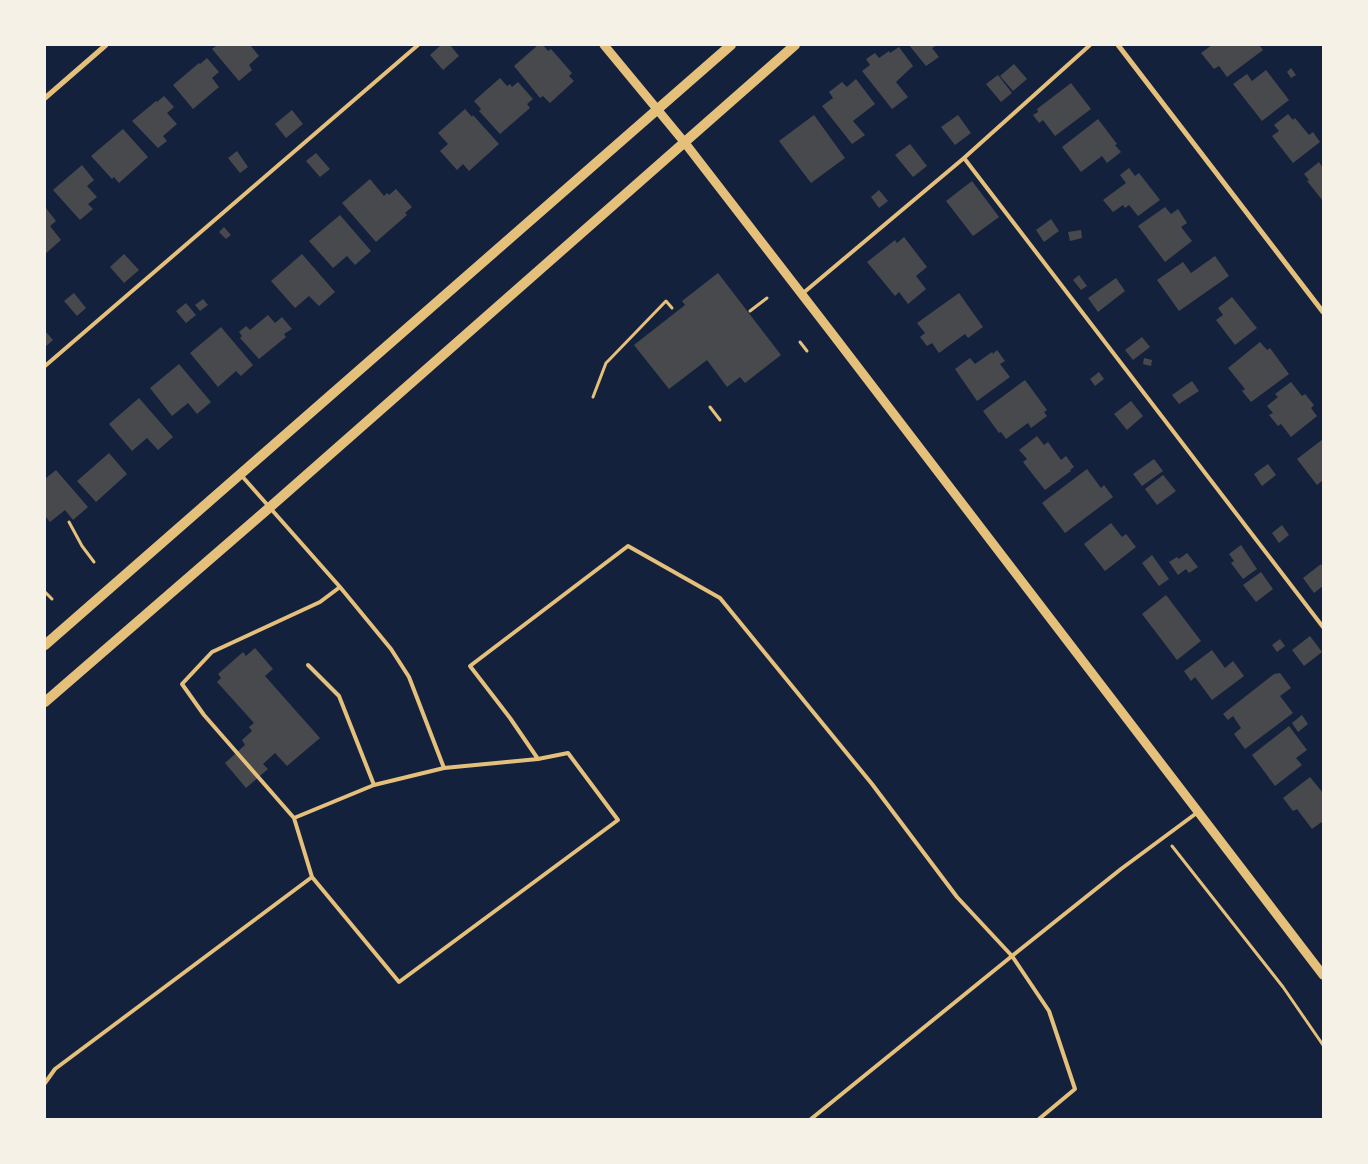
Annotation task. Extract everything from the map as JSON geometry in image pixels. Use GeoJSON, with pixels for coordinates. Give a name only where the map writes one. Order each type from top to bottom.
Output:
{"type":"FeatureCollection","features":[{"type":"Feature","properties":{"kind":"main road"},"geometry":{"type":"LineString","coordinates":[[45,645],[731,45]]}},
{"type":"Feature","properties":{"kind":"main road"},"geometry":{"type":"LineString","coordinates":[[45,702],[269,508],[795,45]]}},
{"type":"Feature","properties":{"kind":"street"},"geometry":{"type":"LineString","coordinates":[[45,98],[106,45]]}},
{"type":"Feature","properties":{"kind":"street"},"geometry":{"type":"LineString","coordinates":[[604,45],[684,143],[802,294],[1323,975]]}},
{"type":"Feature","properties":{"kind":"street"},"geometry":{"type":"LineString","coordinates":[[1118,45],[1323,312]]}},
{"type":"Feature","properties":{"kind":"lane"},"geometry":{"type":"LineString","coordinates":[[45,366],[418,45]]}},
{"type":"Feature","properties":{"kind":"lane"},"geometry":{"type":"LineString","coordinates":[[802,294],[964,158],[1090,45]]}},
{"type":"Feature","properties":{"kind":"lane"},"geometry":{"type":"LineString","coordinates":[[964,158],[1323,627]]}},
{"type":"Feature","properties":{"kind":"lane"},"geometry":{"type":"LineString","coordinates":[[241,475],[340,587],[391,649],[409,677],[444,768]]}},
{"type":"Feature","properties":{"kind":"lane"},"geometry":{"type":"LineString","coordinates":[[538,759],[510,718],[470,666],[628,546],[720,598],[872,784],[957,897],[1012,956],[1049,1011],[1075,1089],[1039,1119]]}},
{"type":"Feature","properties":{"kind":"lane"},"geometry":{"type":"LineString","coordinates":[[294,818],[374,785],[444,768],[538,759],[568,753],[618,820],[399,982],[312,876],[294,818],[204,715],[182,684],[212,652],[320,602],[340,587]]}},
{"type":"Feature","properties":{"kind":"lane"},"geometry":{"type":"LineString","coordinates":[[308,665],[338,696],[374,785]]}},
{"type":"Feature","properties":{"kind":"lane"},"geometry":{"type":"LineString","coordinates":[[811,1119],[1121,869],[1198,812]]}},
{"type":"Feature","properties":{"kind":"lane"},"geometry":{"type":"LineString","coordinates":[[45,1083],[55,1069],[312,876]]}},
{"type":"Feature","properties":{"kind":"path"},"geometry":{"type":"LineString","coordinates":[[750,311],[767,298]]}},
{"type":"Feature","properties":{"kind":"path"},"geometry":{"type":"LineString","coordinates":[[593,397],[606,364],[610,359],[666,301],[672,308]]}},
{"type":"Feature","properties":{"kind":"path"},"geometry":{"type":"LineString","coordinates":[[800,342],[808,351]]}},
{"type":"Feature","properties":{"kind":"path"},"geometry":{"type":"LineString","coordinates":[[710,407],[720,420]]}},
{"type":"Feature","properties":{"kind":"path"},"geometry":{"type":"LineString","coordinates":[[70,522],[82,546],[94,562]]}},
{"type":"Feature","properties":{"kind":"path"},"geometry":{"type":"LineString","coordinates":[[45,592],[52,599]]}},
{"type":"Feature","properties":{"kind":"path"},"geometry":{"type":"LineString","coordinates":[[1179,856],[1283,987],[1323,1045]]}},
{"type":"Feature","properties":{"kind":"building"},"geometry":{"type":"Polygon","coordinates":[[[215,45],[252,45],[259,56],[249,65],[252,70],[239,81],[212,49],[215,45]]]}},
{"type":"Feature","properties":{"kind":"building"},"geometry":{"type":"Polygon","coordinates":[[[441,45],[450,45],[459,56],[443,70],[430,55],[441,45]]]}},
{"type":"Feature","properties":{"kind":"building"},"geometry":{"type":"Polygon","coordinates":[[[538,45],[543,45],[548,51],[551,49],[572,73],[569,76],[574,81],[550,103],[543,96],[540,98],[514,66],[538,45]]]}},
{"type":"Feature","properties":{"kind":"building"},"geometry":{"type":"Polygon","coordinates":[[[909,45],[937,45],[932,48],[939,57],[926,66],[909,45]]]}},
{"type":"Feature","properties":{"kind":"building"},"geometry":{"type":"Polygon","coordinates":[[[1212,45],[1259,45],[1263,50],[1227,77],[1219,66],[1214,69],[1201,53],[1212,45]]]}},
{"type":"Feature","properties":{"kind":"building"},"geometry":{"type":"Polygon","coordinates":[[[899,47],[913,66],[896,82],[908,97],[892,109],[862,71],[870,65],[866,59],[875,53],[879,58],[899,47]]]}},
{"type":"Feature","properties":{"kind":"building"},"geometry":{"type":"Polygon","coordinates":[[[207,58],[219,72],[212,78],[219,87],[193,109],[173,85],[207,58]]]}},
{"type":"Feature","properties":{"kind":"building"},"geometry":{"type":"Polygon","coordinates":[[[1014,64],[1027,79],[1013,91],[1000,76],[1014,64]]]}},
{"type":"Feature","properties":{"kind":"building"},"geometry":{"type":"Polygon","coordinates":[[[1291,68],[1296,75],[1291,78],[1287,72],[1291,68]]]}},
{"type":"Feature","properties":{"kind":"building"},"geometry":{"type":"Polygon","coordinates":[[[1266,70],[1289,100],[1262,121],[1233,84],[1247,74],[1252,81],[1266,70]]]}},
{"type":"Feature","properties":{"kind":"building"},"geometry":{"type":"Polygon","coordinates":[[[998,75],[1012,93],[1001,102],[986,84],[998,75]]]}},
{"type":"Feature","properties":{"kind":"building"},"geometry":{"type":"Polygon","coordinates":[[[500,78],[507,86],[510,84],[512,87],[518,82],[533,99],[527,104],[530,108],[500,134],[479,111],[481,109],[474,101],[500,78]]]}},
{"type":"Feature","properties":{"kind":"building"},"geometry":{"type":"Polygon","coordinates":[[[856,79],[875,104],[853,121],[865,135],[852,144],[822,106],[833,98],[829,92],[842,82],[847,87],[856,79]]]}},
{"type":"Feature","properties":{"kind":"building"},"geometry":{"type":"Polygon","coordinates":[[[1071,83],[1091,109],[1055,136],[1043,120],[1039,123],[1033,115],[1038,112],[1037,109],[1071,83]]]}},
{"type":"Feature","properties":{"kind":"building"},"geometry":{"type":"Polygon","coordinates":[[[164,96],[174,107],[167,113],[177,124],[163,136],[167,141],[158,148],[132,121],[164,96]]]}},
{"type":"Feature","properties":{"kind":"building"},"geometry":{"type":"Polygon","coordinates":[[[465,109],[472,117],[473,115],[499,144],[469,171],[463,164],[457,170],[440,151],[448,144],[438,133],[465,109]]]}},
{"type":"Feature","properties":{"kind":"building"},"geometry":{"type":"Polygon","coordinates":[[[292,110],[303,124],[286,138],[275,124],[292,110]]]}},
{"type":"Feature","properties":{"kind":"building"},"geometry":{"type":"Polygon","coordinates":[[[1288,114],[1293,120],[1295,118],[1309,135],[1313,132],[1320,142],[1293,163],[1272,136],[1279,131],[1274,125],[1288,114]]]}},
{"type":"Feature","properties":{"kind":"building"},"geometry":{"type":"Polygon","coordinates":[[[814,115],[845,158],[811,183],[779,141],[814,115]]]}},
{"type":"Feature","properties":{"kind":"building"},"geometry":{"type":"Polygon","coordinates":[[[958,115],[971,133],[955,145],[941,127],[958,115]]]}},
{"type":"Feature","properties":{"kind":"building"},"geometry":{"type":"Polygon","coordinates":[[[1098,119],[1121,152],[1107,163],[1102,156],[1081,172],[1062,147],[1098,119]]]}},
{"type":"Feature","properties":{"kind":"building"},"geometry":{"type":"Polygon","coordinates":[[[123,129],[148,157],[119,183],[114,177],[112,179],[91,156],[123,129]]]}},
{"type":"Feature","properties":{"kind":"building"},"geometry":{"type":"Polygon","coordinates":[[[910,144],[927,166],[913,177],[895,155],[910,144]]]}},
{"type":"Feature","properties":{"kind":"building"},"geometry":{"type":"Polygon","coordinates":[[[237,151],[248,167],[240,173],[228,158],[237,151]]]}},
{"type":"Feature","properties":{"kind":"building"},"geometry":{"type":"Polygon","coordinates":[[[316,153],[330,169],[320,177],[306,161],[316,153]]]}},
{"type":"Feature","properties":{"kind":"building"},"geometry":{"type":"Polygon","coordinates":[[[1319,162],[1323,168],[1323,201],[1307,181],[1309,180],[1304,174],[1319,162]]]}},
{"type":"Feature","properties":{"kind":"building"},"geometry":{"type":"Polygon","coordinates":[[[82,165],[94,180],[87,186],[97,197],[88,204],[93,209],[80,220],[53,190],[82,165]]]}},
{"type":"Feature","properties":{"kind":"building"},"geometry":{"type":"Polygon","coordinates":[[[1129,168],[1135,176],[1139,173],[1160,200],[1138,216],[1129,205],[1125,208],[1123,205],[1113,212],[1103,200],[1126,183],[1120,175],[1129,168]]]}},
{"type":"Feature","properties":{"kind":"building"},"geometry":{"type":"Polygon","coordinates":[[[370,179],[384,196],[387,193],[389,195],[396,189],[412,207],[405,213],[407,215],[376,242],[342,203],[370,179]]]}},
{"type":"Feature","properties":{"kind":"building"},"geometry":{"type":"Polygon","coordinates":[[[972,181],[999,217],[973,236],[946,201],[972,181]]]}},
{"type":"Feature","properties":{"kind":"building"},"geometry":{"type":"Polygon","coordinates":[[[879,190],[888,201],[879,208],[871,197],[879,190]]]}},
{"type":"Feature","properties":{"kind":"building"},"geometry":{"type":"Polygon","coordinates":[[[45,207],[56,221],[50,226],[61,240],[45,254],[45,207]]]}},
{"type":"Feature","properties":{"kind":"building"},"geometry":{"type":"Polygon","coordinates":[[[1165,207],[1171,214],[1178,209],[1187,223],[1181,227],[1192,241],[1165,262],[1138,226],[1165,207]]]}},
{"type":"Feature","properties":{"kind":"building"},"geometry":{"type":"Polygon","coordinates":[[[340,215],[371,251],[355,265],[347,256],[333,268],[309,241],[340,215]]]}},
{"type":"Feature","properties":{"kind":"building"},"geometry":{"type":"Polygon","coordinates":[[[1051,219],[1059,231],[1044,242],[1036,230],[1051,219]]]}},
{"type":"Feature","properties":{"kind":"building"},"geometry":{"type":"Polygon","coordinates":[[[224,227],[231,235],[226,239],[219,232],[224,227]]]}},
{"type":"Feature","properties":{"kind":"building"},"geometry":{"type":"Polygon","coordinates":[[[1081,230],[1082,238],[1070,241],[1068,232],[1081,230]]]}},
{"type":"Feature","properties":{"kind":"building"},"geometry":{"type":"Polygon","coordinates":[[[904,237],[927,267],[916,276],[926,289],[908,304],[899,292],[895,296],[867,262],[895,240],[897,243],[904,237]]]}},
{"type":"Feature","properties":{"kind":"building"},"geometry":{"type":"Polygon","coordinates":[[[124,254],[139,270],[124,283],[110,267],[124,254]]]}},
{"type":"Feature","properties":{"kind":"building"},"geometry":{"type":"Polygon","coordinates":[[[302,254],[335,292],[319,306],[309,296],[295,308],[271,281],[302,254]]]}},
{"type":"Feature","properties":{"kind":"building"},"geometry":{"type":"Polygon","coordinates":[[[1215,256],[1229,276],[1179,311],[1157,280],[1183,262],[1191,273],[1215,256]]]}},
{"type":"Feature","properties":{"kind":"building"},"geometry":{"type":"Polygon","coordinates":[[[718,273],[781,355],[745,383],[740,377],[727,387],[707,360],[669,389],[634,345],[685,305],[682,301],[718,273]]]}},
{"type":"Feature","properties":{"kind":"building"},"geometry":{"type":"Polygon","coordinates":[[[1079,275],[1087,286],[1081,290],[1073,280],[1079,275]]]}},
{"type":"Feature","properties":{"kind":"building"},"geometry":{"type":"Polygon","coordinates":[[[1116,278],[1125,291],[1098,312],[1088,298],[1116,278]]]}},
{"type":"Feature","properties":{"kind":"building"},"geometry":{"type":"Polygon","coordinates":[[[74,293],[86,308],[77,316],[64,301],[74,293]]]}},
{"type":"Feature","properties":{"kind":"building"},"geometry":{"type":"Polygon","coordinates":[[[959,293],[983,327],[968,338],[965,334],[939,353],[932,343],[927,346],[920,337],[925,333],[917,323],[959,293]]]}},
{"type":"Feature","properties":{"kind":"building"},"geometry":{"type":"Polygon","coordinates":[[[1232,297],[1257,328],[1235,345],[1216,320],[1223,315],[1218,308],[1232,297]]]}},
{"type":"Feature","properties":{"kind":"building"},"geometry":{"type":"Polygon","coordinates":[[[203,299],[208,305],[200,311],[195,305],[203,299]]]}},
{"type":"Feature","properties":{"kind":"building"},"geometry":{"type":"Polygon","coordinates":[[[186,303],[196,315],[186,323],[176,311],[186,303]]]}},
{"type":"Feature","properties":{"kind":"building"},"geometry":{"type":"Polygon","coordinates":[[[268,315],[275,323],[282,317],[292,329],[284,334],[286,337],[259,359],[240,338],[242,336],[239,332],[246,326],[250,330],[268,315]]]}},
{"type":"Feature","properties":{"kind":"building"},"geometry":{"type":"Polygon","coordinates":[[[221,327],[253,365],[241,376],[236,371],[218,387],[190,353],[221,327]]]}},
{"type":"Feature","properties":{"kind":"building"},"geometry":{"type":"Polygon","coordinates":[[[45,331],[53,340],[45,347],[45,331]]]}},
{"type":"Feature","properties":{"kind":"building"},"geometry":{"type":"Polygon","coordinates":[[[1142,337],[1150,347],[1133,360],[1125,350],[1142,337]]]}},
{"type":"Feature","properties":{"kind":"building"},"geometry":{"type":"Polygon","coordinates":[[[1260,342],[1267,350],[1270,348],[1289,374],[1251,402],[1242,391],[1245,389],[1228,368],[1260,342]]]}},
{"type":"Feature","properties":{"kind":"building"},"geometry":{"type":"Polygon","coordinates":[[[997,350],[1005,361],[1000,364],[1010,377],[977,401],[955,369],[970,358],[975,364],[997,350]]]}},
{"type":"Feature","properties":{"kind":"building"},"geometry":{"type":"Polygon","coordinates":[[[1144,358],[1152,360],[1151,366],[1143,364],[1144,358]]]}},
{"type":"Feature","properties":{"kind":"building"},"geometry":{"type":"Polygon","coordinates":[[[179,364],[211,402],[197,414],[188,403],[172,416],[150,388],[179,364]]]}},
{"type":"Feature","properties":{"kind":"building"},"geometry":{"type":"Polygon","coordinates":[[[1099,372],[1104,379],[1095,386],[1090,379],[1099,372]]]}},
{"type":"Feature","properties":{"kind":"building"},"geometry":{"type":"Polygon","coordinates":[[[1025,380],[1047,410],[1044,412],[1047,416],[1031,428],[1028,423],[1006,439],[1001,432],[999,433],[983,411],[1025,380]]]}},
{"type":"Feature","properties":{"kind":"building"},"geometry":{"type":"Polygon","coordinates":[[[1192,381],[1199,391],[1179,404],[1172,395],[1192,381]]]}},
{"type":"Feature","properties":{"kind":"building"},"geometry":{"type":"Polygon","coordinates":[[[1291,382],[1302,396],[1305,394],[1314,405],[1311,408],[1317,416],[1291,437],[1281,424],[1278,426],[1269,415],[1273,413],[1267,406],[1278,397],[1275,394],[1291,382]]]}},
{"type":"Feature","properties":{"kind":"building"},"geometry":{"type":"Polygon","coordinates":[[[139,398],[173,437],[158,450],[147,438],[132,451],[109,424],[139,398]]]}},
{"type":"Feature","properties":{"kind":"building"},"geometry":{"type":"Polygon","coordinates":[[[1131,401],[1143,416],[1127,430],[1114,414],[1131,401]]]}},
{"type":"Feature","properties":{"kind":"building"},"geometry":{"type":"Polygon","coordinates":[[[1037,436],[1044,445],[1048,442],[1061,460],[1066,456],[1074,467],[1045,490],[1023,462],[1027,459],[1019,450],[1037,436]]]}},
{"type":"Feature","properties":{"kind":"building"},"geometry":{"type":"Polygon","coordinates":[[[1323,439],[1323,480],[1317,485],[1297,459],[1323,439]]]}},
{"type":"Feature","properties":{"kind":"building"},"geometry":{"type":"Polygon","coordinates":[[[109,453],[127,474],[96,502],[77,481],[109,453]]]}},
{"type":"Feature","properties":{"kind":"building"},"geometry":{"type":"Polygon","coordinates":[[[1154,459],[1163,471],[1142,486],[1133,474],[1154,459]]]}},
{"type":"Feature","properties":{"kind":"building"},"geometry":{"type":"Polygon","coordinates":[[[1268,464],[1276,475],[1262,486],[1254,474],[1268,464]]]}},
{"type":"Feature","properties":{"kind":"building"},"geometry":{"type":"Polygon","coordinates":[[[1087,469],[1101,488],[1104,485],[1113,497],[1065,533],[1042,503],[1087,469]]]}},
{"type":"Feature","properties":{"kind":"building"},"geometry":{"type":"Polygon","coordinates":[[[56,470],[88,507],[73,520],[65,510],[50,522],[45,516],[45,477],[56,470]]]}},
{"type":"Feature","properties":{"kind":"building"},"geometry":{"type":"Polygon","coordinates":[[[1163,475],[1176,491],[1157,505],[1145,489],[1163,475]]]}},
{"type":"Feature","properties":{"kind":"building"},"geometry":{"type":"Polygon","coordinates":[[[1111,523],[1122,537],[1126,534],[1136,547],[1105,571],[1084,544],[1111,523]]]}},
{"type":"Feature","properties":{"kind":"building"},"geometry":{"type":"Polygon","coordinates":[[[1282,525],[1289,535],[1279,543],[1272,533],[1282,525]]]}},
{"type":"Feature","properties":{"kind":"building"},"geometry":{"type":"Polygon","coordinates":[[[1241,545],[1257,569],[1243,579],[1231,563],[1234,561],[1229,554],[1241,545]]]}},
{"type":"Feature","properties":{"kind":"building"},"geometry":{"type":"Polygon","coordinates":[[[1187,553],[1198,567],[1189,573],[1186,569],[1178,575],[1169,562],[1177,557],[1179,559],[1187,553]]]}},
{"type":"Feature","properties":{"kind":"building"},"geometry":{"type":"Polygon","coordinates":[[[1152,555],[1169,579],[1159,586],[1142,563],[1152,555]]]}},
{"type":"Feature","properties":{"kind":"building"},"geometry":{"type":"Polygon","coordinates":[[[1321,564],[1323,568],[1323,586],[1314,593],[1303,578],[1321,564]]]}},
{"type":"Feature","properties":{"kind":"building"},"geometry":{"type":"Polygon","coordinates":[[[1261,572],[1273,589],[1256,602],[1243,585],[1261,572]]]}},
{"type":"Feature","properties":{"kind":"building"},"geometry":{"type":"Polygon","coordinates":[[[1166,595],[1201,641],[1177,660],[1142,614],[1166,595]]]}},
{"type":"Feature","properties":{"kind":"building"},"geometry":{"type":"Polygon","coordinates":[[[1310,636],[1322,652],[1304,666],[1292,650],[1310,636]]]}},
{"type":"Feature","properties":{"kind":"building"},"geometry":{"type":"Polygon","coordinates":[[[1280,639],[1285,646],[1277,652],[1272,645],[1280,639]]]}},
{"type":"Feature","properties":{"kind":"building"},"geometry":{"type":"Polygon","coordinates":[[[255,648],[273,669],[265,676],[320,738],[287,766],[275,753],[263,764],[268,769],[246,788],[225,763],[245,745],[242,740],[252,731],[249,727],[254,723],[217,682],[221,678],[218,674],[243,652],[246,656],[255,648]]]}},
{"type":"Feature","properties":{"kind":"building"},"geometry":{"type":"Polygon","coordinates":[[[1212,650],[1225,668],[1233,661],[1244,676],[1212,700],[1195,677],[1191,681],[1184,671],[1212,650]]]}},
{"type":"Feature","properties":{"kind":"building"},"geometry":{"type":"Polygon","coordinates":[[[1280,673],[1291,688],[1280,696],[1293,713],[1245,749],[1234,734],[1241,728],[1233,716],[1228,720],[1223,714],[1274,674],[1280,673]]]}},
{"type":"Feature","properties":{"kind":"building"},"geometry":{"type":"Polygon","coordinates":[[[1302,715],[1308,724],[1298,732],[1292,723],[1302,715]]]}},
{"type":"Feature","properties":{"kind":"building"},"geometry":{"type":"Polygon","coordinates":[[[1289,726],[1307,750],[1296,758],[1302,765],[1275,786],[1252,755],[1289,726]]]}},
{"type":"Feature","properties":{"kind":"building"},"geometry":{"type":"Polygon","coordinates":[[[1310,777],[1323,793],[1323,821],[1312,829],[1297,809],[1293,811],[1283,798],[1310,777]]]}}]}
